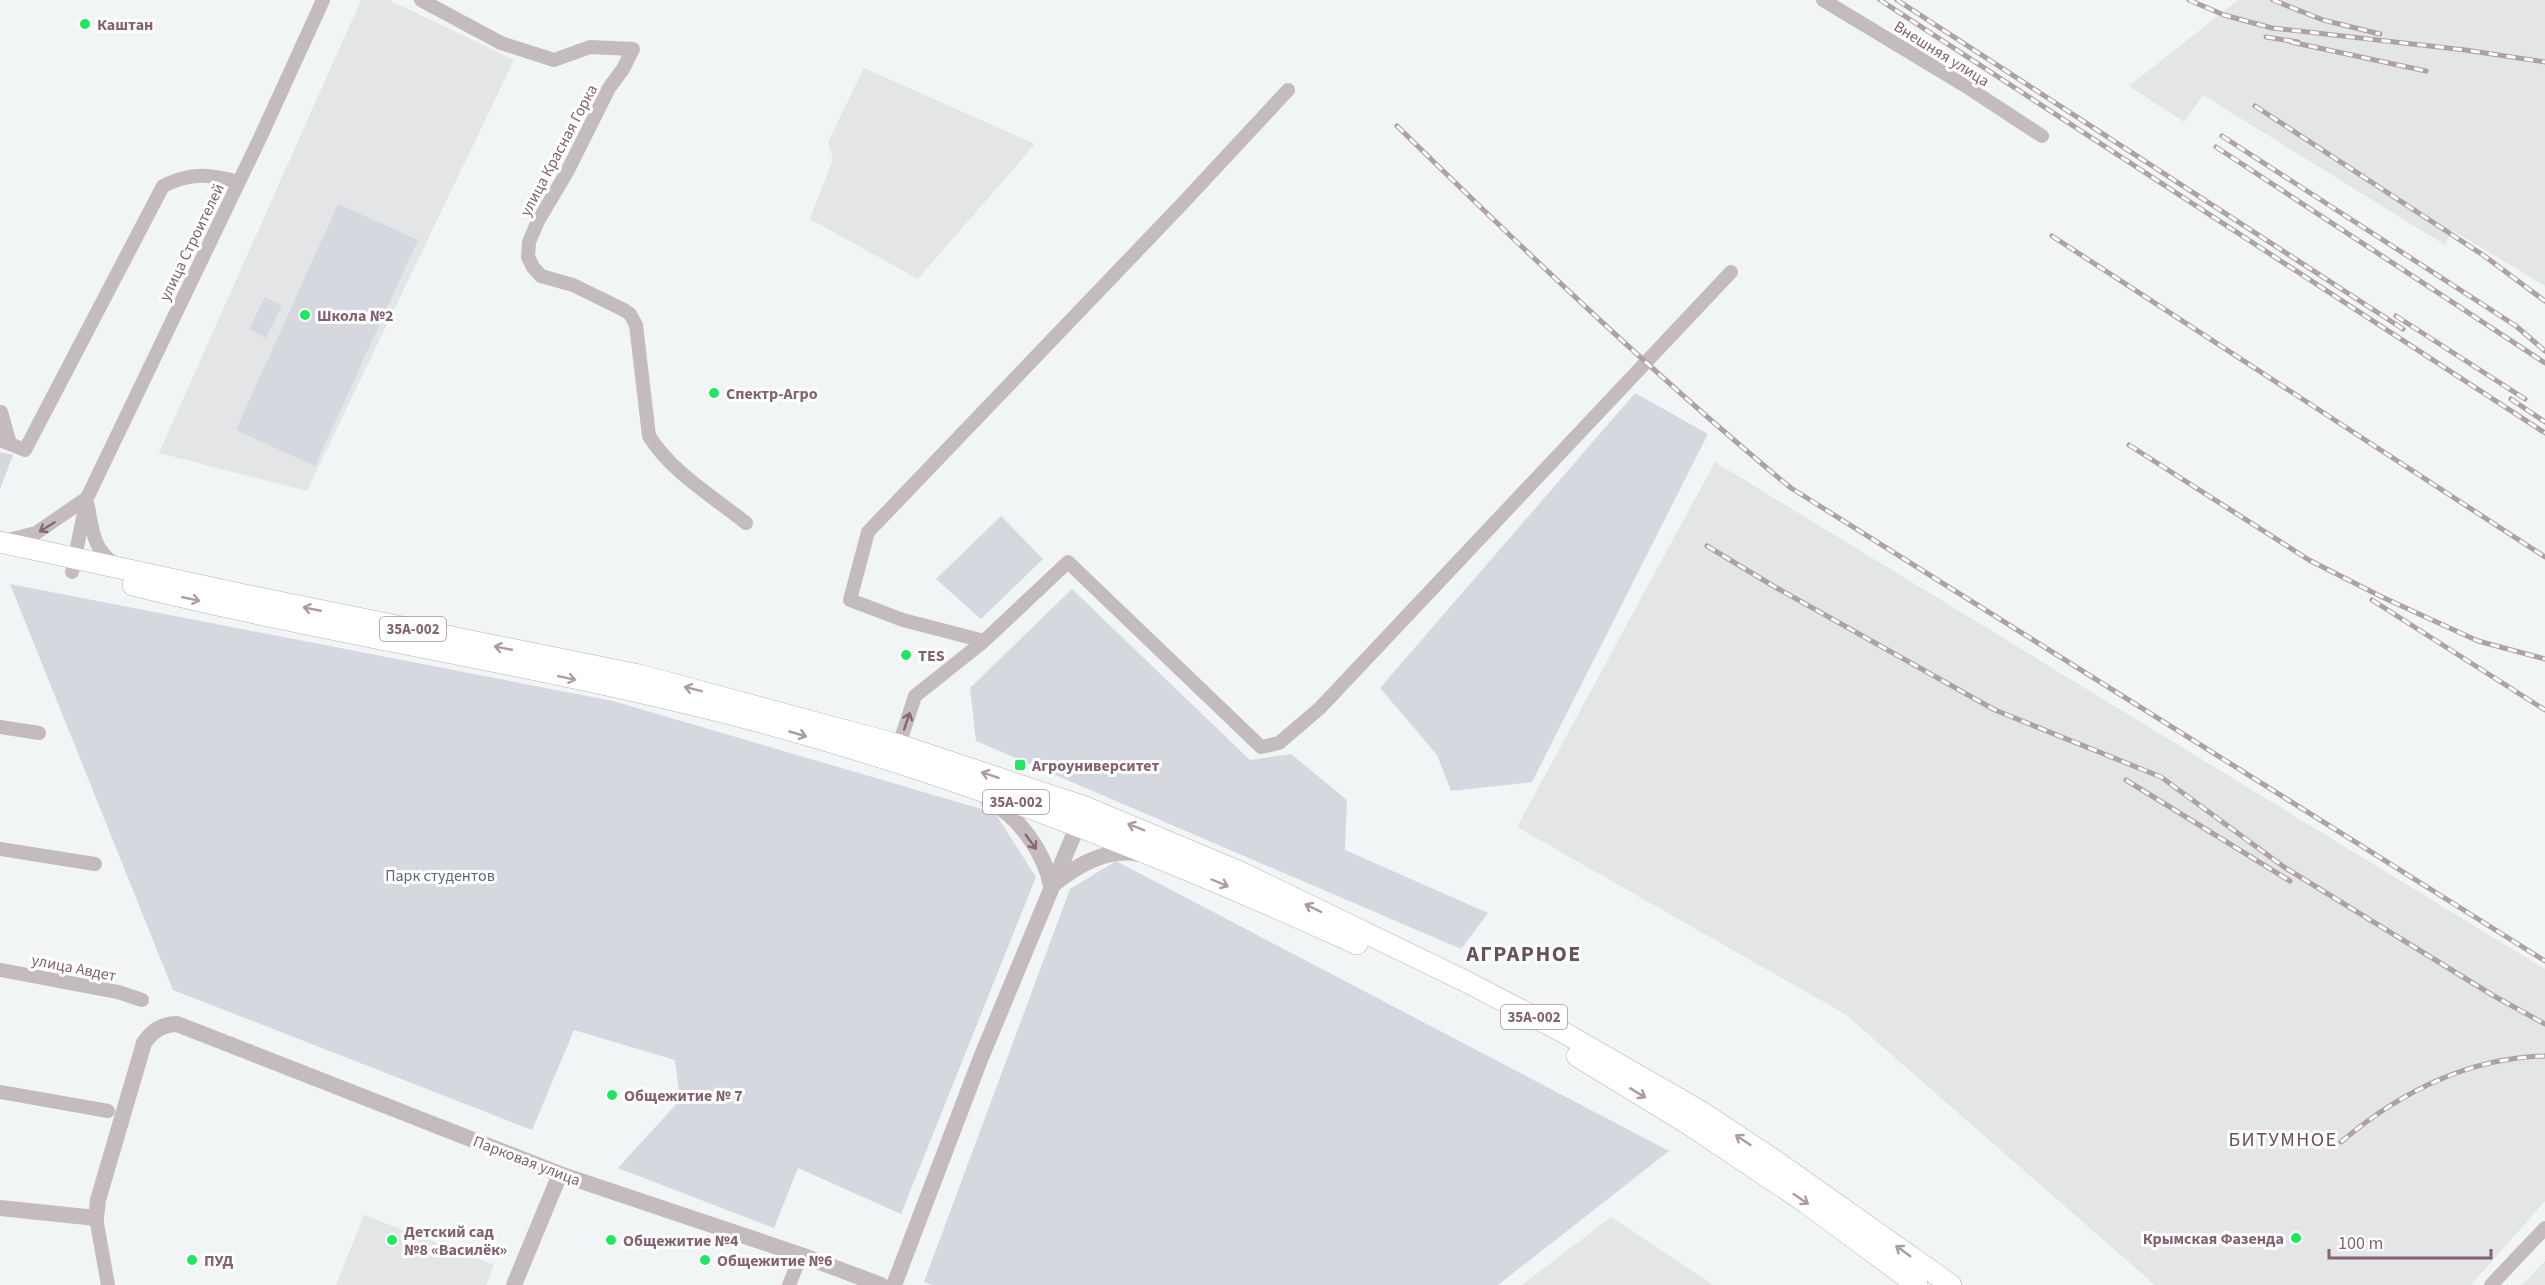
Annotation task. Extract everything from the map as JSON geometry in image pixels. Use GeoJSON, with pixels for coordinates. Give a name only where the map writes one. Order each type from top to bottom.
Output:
{"type":"FeatureCollection","features":[{"type":"Feature","properties":{"kind":"main road","name":"35А-002"},"geometry":{"type":"LineString","coordinates":[[0,541],[199,601],[742,717],[954,781],[1081,816],[1166,860],[1461,991],[1555,1043],[1700,1131],[1805,1202],[1919,1285]]}},
{"type":"Feature","properties":{"kind":"main road","name":"35А-002"},"geometry":{"type":"LineString","coordinates":[[0,556],[129,570],[639,675],[899,745],[1081,816],[1240,872],[1467,982],[1561,1031],[1709,1117],[1783,1166],[1950,1284]]}},
{"type":"Feature","properties":{"kind":"main road"},"geometry":{"type":"LineString","coordinates":[[1919,1285],[1934,1282],[1950,1284]]}},
{"type":"Feature","properties":{"kind":"street","name":"улица Строителей"},"geometry":{"type":"LineString","coordinates":[[74,565],[87,498],[323,0]]}},
{"type":"Feature","properties":{"kind":"street","name":"улица Красная Горка"},"geometry":{"type":"LineString","coordinates":[[421,0],[501,43],[554,60],[590,47],[633,49],[623,69],[609,88],[567,172],[538,221],[529,242],[528,256],[533,267],[541,276],[573,285],[630,314],[636,325],[649,436],[655,446],[696,483],[746,523]]}},
{"type":"Feature","properties":{"kind":"street","name":"Внешняя улица"},"geometry":{"type":"LineString","coordinates":[[1823,0],[1964,85],[2042,136]]}},
{"type":"Feature","properties":{"kind":"street"},"geometry":{"type":"LineString","coordinates":[[984,641],[903,620],[850,600],[868,532],[1288,90]]}},
{"type":"Feature","properties":{"kind":"street"},"geometry":{"type":"LineString","coordinates":[[1,412],[5,442],[25,450],[163,186],[182,176],[215,176],[238,182]]}},
{"type":"Feature","properties":{"kind":"street"},"geometry":{"type":"LineString","coordinates":[[899,745],[915,696],[984,641],[1068,562],[1261,747],[1279,743],[1328,700],[1731,272]]}},
{"type":"Feature","properties":{"kind":"street"},"geometry":{"type":"LineString","coordinates":[[0,541],[36,533],[87,498],[96,546],[108,560],[129,570]]}},
{"type":"Feature","properties":{"kind":"street"},"geometry":{"type":"LineString","coordinates":[[0,727],[39,733]]}},
{"type":"Feature","properties":{"kind":"street"},"geometry":{"type":"LineString","coordinates":[[954,781],[995,803],[1010,815],[1037,851],[1051,886]]}},
{"type":"Feature","properties":{"kind":"street"},"geometry":{"type":"LineString","coordinates":[[894,1285],[980,1060],[1081,816]]}},
{"type":"Feature","properties":{"kind":"street"},"geometry":{"type":"LineString","coordinates":[[0,849],[95,864]]}},
{"type":"Feature","properties":{"kind":"street"},"geometry":{"type":"LineString","coordinates":[[1051,886],[1073,869],[1113,854],[1129,852],[1166,860]]}},
{"type":"Feature","properties":{"kind":"street","name":"улица Авдет"},"geometry":{"type":"LineString","coordinates":[[0,970],[118,992],[142,1000]]}},
{"type":"Feature","properties":{"kind":"street","name":"Парковая улица"},"geometry":{"type":"LineString","coordinates":[[96,1218],[98,1200],[144,1043],[155,1030],[170,1024],[177,1024],[560,1174],[801,1255],[881,1285]]}},
{"type":"Feature","properties":{"kind":"street"},"geometry":{"type":"LineString","coordinates":[[0,1092],[108,1112]]}},
{"type":"Feature","properties":{"kind":"street"},"geometry":{"type":"LineString","coordinates":[[514,1285],[560,1174]]}},
{"type":"Feature","properties":{"kind":"street"},"geometry":{"type":"LineString","coordinates":[[0,1208],[96,1218],[108,1285]]}},
{"type":"Feature","properties":{"kind":"street"},"geometry":{"type":"LineString","coordinates":[[2491,1285],[2545,1228]]}},
{"type":"Feature","properties":{"kind":"street"},"geometry":{"type":"LineString","coordinates":[[789,1285],[801,1255]]}},
{"type":"Feature","properties":{"kind":"shaded area","name":"Школа №2"},"geometry":{"type":"Polygon","coordinates":[[[361,0],[389,0],[514,60],[307,491],[159,453],[361,0]]]}},
{"type":"Feature","properties":{"kind":"shaded area"},"geometry":{"type":"Polygon","coordinates":[[[2238,0],[2545,0],[2545,286],[2452,230],[2445,245],[2203,95],[2184,122],[2129,86],[2238,0]]]}},
{"type":"Feature","properties":{"kind":"shaded area"},"geometry":{"type":"Polygon","coordinates":[[[864,68],[1035,144],[918,279],[810,219],[833,159],[828,142],[864,68]]]}},
{"type":"Feature","properties":{"kind":"shaded area"},"geometry":{"type":"Polygon","coordinates":[[[1715,462],[2545,969],[2545,1201],[2471,1285],[2155,1285],[1845,1014],[1517,827],[1715,462]]]}},
{"type":"Feature","properties":{"kind":"shaded area","name":"Детский сад №8 «Василёк»"},"geometry":{"type":"Polygon","coordinates":[[[364,1215],[494,1265],[486,1285],[336,1285],[364,1215]]]}},
{"type":"Feature","properties":{"kind":"shaded area"},"geometry":{"type":"Polygon","coordinates":[[[1611,1217],[1713,1285],[1522,1285],[1611,1217]]]}},
{"type":"Feature","properties":{"kind":"shaded area"},"geometry":{"type":"Polygon","coordinates":[[[2545,1261],[2545,1285],[2522,1285],[2545,1261]]]}},
{"type":"Feature","properties":{"kind":"green space"},"geometry":{"type":"Polygon","coordinates":[[[338,204],[418,240],[315,466],[236,430],[338,204]]]}},
{"type":"Feature","properties":{"kind":"green space"},"geometry":{"type":"Polygon","coordinates":[[[265,297],[282,306],[266,338],[249,329],[265,297]]]}},
{"type":"Feature","properties":{"kind":"green space"},"geometry":{"type":"Polygon","coordinates":[[[1635,393],[1708,434],[1532,782],[1451,791],[1437,755],[1380,688],[1635,393]]]}},
{"type":"Feature","properties":{"kind":"green space"},"geometry":{"type":"Polygon","coordinates":[[[0,452],[13,455],[0,489],[0,452]]]}},
{"type":"Feature","properties":{"kind":"green space"},"geometry":{"type":"Polygon","coordinates":[[[1001,516],[1043,559],[981,619],[936,579],[1001,516]]]}},
{"type":"Feature","properties":{"kind":"green space","name":"Парк студентов"},"geometry":{"type":"Polygon","coordinates":[[[10,584],[613,701],[995,813],[1036,877],[901,1214],[798,1168],[774,1228],[618,1168],[680,1100],[675,1060],[574,1030],[532,1130],[173,990],[10,584]]]}},
{"type":"Feature","properties":{"kind":"green space"},"geometry":{"type":"Polygon","coordinates":[[[1072,589],[1250,760],[1291,754],[1347,800],[1345,850],[1488,913],[1461,949],[976,741],[970,688],[1072,589]]]}},
{"type":"Feature","properties":{"kind":"green space"},"geometry":{"type":"Polygon","coordinates":[[[1116,861],[1669,1151],[1498,1285],[932,1285],[924,1282],[1070,889],[1116,861]]]}},
{"type":"Feature","properties":{"kind":"railway"},"geometry":{"type":"LineString","coordinates":[[1880,0],[2545,433]]}},
{"type":"Feature","properties":{"kind":"railway"},"geometry":{"type":"LineString","coordinates":[[1897,0],[2403,329]]}},
{"type":"Feature","properties":{"kind":"railway"},"geometry":{"type":"LineString","coordinates":[[2189,0],[2224,15],[2272,28],[2465,50],[2545,62]]}},
{"type":"Feature","properties":{"kind":"railway"},"geometry":{"type":"LineString","coordinates":[[2273,0],[2323,20],[2380,34]]}},
{"type":"Feature","properties":{"kind":"railway"},"geometry":{"type":"LineString","coordinates":[[2266,37],[2298,42]]}},
{"type":"Feature","properties":{"kind":"railway"},"geometry":{"type":"LineString","coordinates":[[2291,42],[2426,71]]}},
{"type":"Feature","properties":{"kind":"railway"},"geometry":{"type":"LineString","coordinates":[[2255,106],[2483,255],[2545,301]]}},
{"type":"Feature","properties":{"kind":"railway"},"geometry":{"type":"LineString","coordinates":[[1397,126],[1640,357],[1791,488],[2545,961]]}},
{"type":"Feature","properties":{"kind":"railway"},"geometry":{"type":"LineString","coordinates":[[2222,136],[2516,326],[2545,351]]}},
{"type":"Feature","properties":{"kind":"railway"},"geometry":{"type":"LineString","coordinates":[[2216,147],[2545,363]]}},
{"type":"Feature","properties":{"kind":"railway"},"geometry":{"type":"LineString","coordinates":[[2052,236],[2545,557]]}},
{"type":"Feature","properties":{"kind":"railway"},"geometry":{"type":"LineString","coordinates":[[2396,316],[2525,399]]}},
{"type":"Feature","properties":{"kind":"railway"},"geometry":{"type":"LineString","coordinates":[[2511,399],[2545,422]]}},
{"type":"Feature","properties":{"kind":"railway"},"geometry":{"type":"LineString","coordinates":[[2129,445],[2309,560],[2382,597],[2478,641],[2545,659]]}},
{"type":"Feature","properties":{"kind":"railway"},"geometry":{"type":"LineString","coordinates":[[1707,546],[1775,587],[1995,710],[2161,777],[2284,867],[2494,996],[2545,1024]]}},
{"type":"Feature","properties":{"kind":"railway"},"geometry":{"type":"LineString","coordinates":[[2372,600],[2545,710]]}},
{"type":"Feature","properties":{"kind":"railway"},"geometry":{"type":"LineString","coordinates":[[2126,780],[2290,881]]}},
{"type":"Feature","properties":{"kind":"railway"},"geometry":{"type":"LineString","coordinates":[[2341,1142],[2387,1108],[2436,1081],[2489,1063],[2545,1056]]}},
{"type":"Feature","properties":{"kind":"place","name":"Каштан"},"geometry":{"type":"Point","coordinates":[85,24]}},
{"type":"Feature","properties":{"kind":"place","name":"Школа №2"},"geometry":{"type":"Point","coordinates":[305,315]}},
{"type":"Feature","properties":{"kind":"place","name":"Спектр-Агро"},"geometry":{"type":"Point","coordinates":[714,393]}},
{"type":"Feature","properties":{"kind":"place","name":"TES"},"geometry":{"type":"Point","coordinates":[906,655]}},
{"type":"Feature","properties":{"kind":"place","name":"Агроуниверситет"},"geometry":{"type":"Point","coordinates":[1020,765]}},
{"type":"Feature","properties":{"kind":"place","name":"Общежитие № 7"},"geometry":{"type":"Point","coordinates":[612,1095]}},
{"type":"Feature","properties":{"kind":"place","name":"Крымская Фазенда"},"geometry":{"type":"Point","coordinates":[2296,1238]}},
{"type":"Feature","properties":{"kind":"place","name":"Детский сад №8 «Василёк»"},"geometry":{"type":"Point","coordinates":[392,1240]}},
{"type":"Feature","properties":{"kind":"place","name":"Общежитие №4"},"geometry":{"type":"Point","coordinates":[611,1240]}},
{"type":"Feature","properties":{"kind":"place","name":"ПУД"},"geometry":{"type":"Point","coordinates":[192,1260]}},
{"type":"Feature","properties":{"kind":"place","name":"Общежитие №6"},"geometry":{"type":"Point","coordinates":[705,1260]}},
{"type":"Feature","properties":{"kind":"district","name":"АГРАРНОЕ"},"geometry":{"type":"Point","coordinates":[1524,953]}},
{"type":"Feature","properties":{"kind":"district","name":"БИТУМНОЕ"},"geometry":{"type":"Point","coordinates":[2283,1139]}}]}
